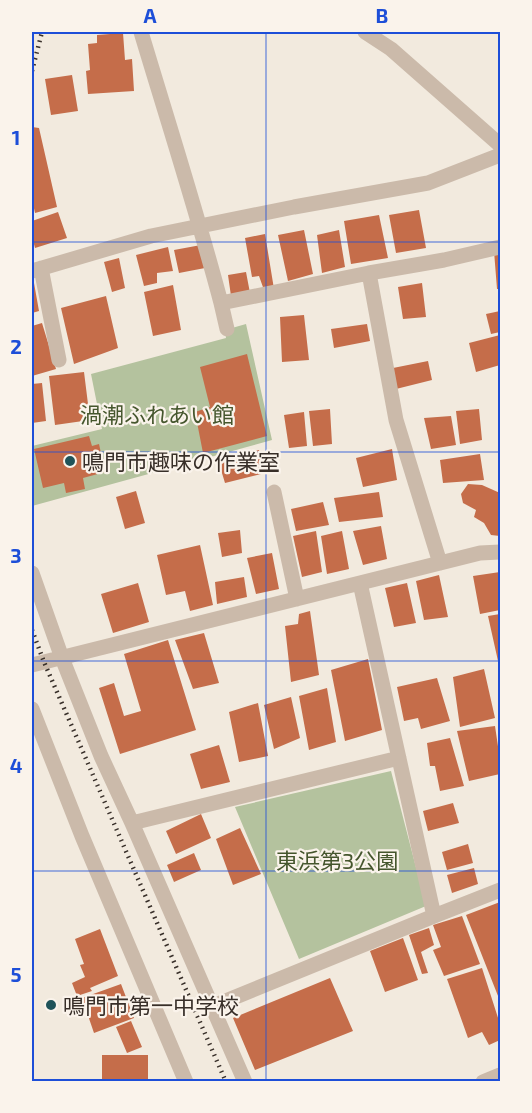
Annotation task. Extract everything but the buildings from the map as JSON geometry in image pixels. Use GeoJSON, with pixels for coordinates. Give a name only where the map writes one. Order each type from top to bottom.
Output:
{"type":"FeatureCollection","features":[{"type":"Feature","properties":{"kind":"street"},"geometry":{"type":"LineString","coordinates":[[141,32],[172,141],[201,226],[227,329]]}},
{"type":"Feature","properties":{"kind":"street"},"geometry":{"type":"LineString","coordinates":[[365,32],[392,50],[501,145]]}},
{"type":"Feature","properties":{"kind":"street"},"geometry":{"type":"LineString","coordinates":[[59,360],[36,270],[151,236],[429,183],[501,155]]}},
{"type":"Feature","properties":{"kind":"street"},"geometry":{"type":"LineString","coordinates":[[220,303],[501,247]]}},
{"type":"Feature","properties":{"kind":"street"},"geometry":{"type":"LineString","coordinates":[[369,273],[396,420],[440,563]]}},
{"type":"Feature","properties":{"kind":"street"},"geometry":{"type":"LineString","coordinates":[[274,492],[297,599]]}},
{"type":"Feature","properties":{"kind":"street"},"geometry":{"type":"LineString","coordinates":[[32,665],[480,553],[501,552]]}},
{"type":"Feature","properties":{"kind":"street"},"geometry":{"type":"LineString","coordinates":[[32,573],[62,658],[101,756],[245,1082]]}},
{"type":"Feature","properties":{"kind":"street"},"geometry":{"type":"LineString","coordinates":[[360,583],[434,916]]}},
{"type":"Feature","properties":{"kind":"street"},"geometry":{"type":"LineString","coordinates":[[32,709],[82,836],[186,1082]]}},
{"type":"Feature","properties":{"kind":"street"},"geometry":{"type":"LineString","coordinates":[[132,823],[399,758]]}},
{"type":"Feature","properties":{"kind":"street"},"geometry":{"type":"LineString","coordinates":[[211,1007],[501,891]]}},
{"type":"Feature","properties":{"kind":"street"},"geometry":{"type":"LineString","coordinates":[[483,1082],[501,1075]]}},
{"type":"Feature","properties":{"kind":"green space","name":"渦潮ふれあい館"},"geometry":{"type":"Polygon","coordinates":[[[246,324],[272,440],[32,506],[32,446],[102,429],[91,374],[226,338],[225,330],[246,324]]]}},
{"type":"Feature","properties":{"kind":"green space","name":"東浜第3公園"},"geometry":{"type":"Polygon","coordinates":[[[391,771],[426,906],[299,959],[235,807],[391,771]]]}},
{"type":"Feature","properties":{"kind":"railway"},"geometry":{"type":"LineString","coordinates":[[32,71],[42,32]]}},
{"type":"Feature","properties":{"kind":"railway"},"geometry":{"type":"LineString","coordinates":[[32,630],[226,1082]]}},
{"type":"Feature","properties":{"kind":"place","name":"鳴門市趣味の作業室"},"geometry":{"type":"Point","coordinates":[70,461]}},
{"type":"Feature","properties":{"kind":"place","name":"鳴門市第一中学校"},"geometry":{"type":"Point","coordinates":[51,1005]}}]}
